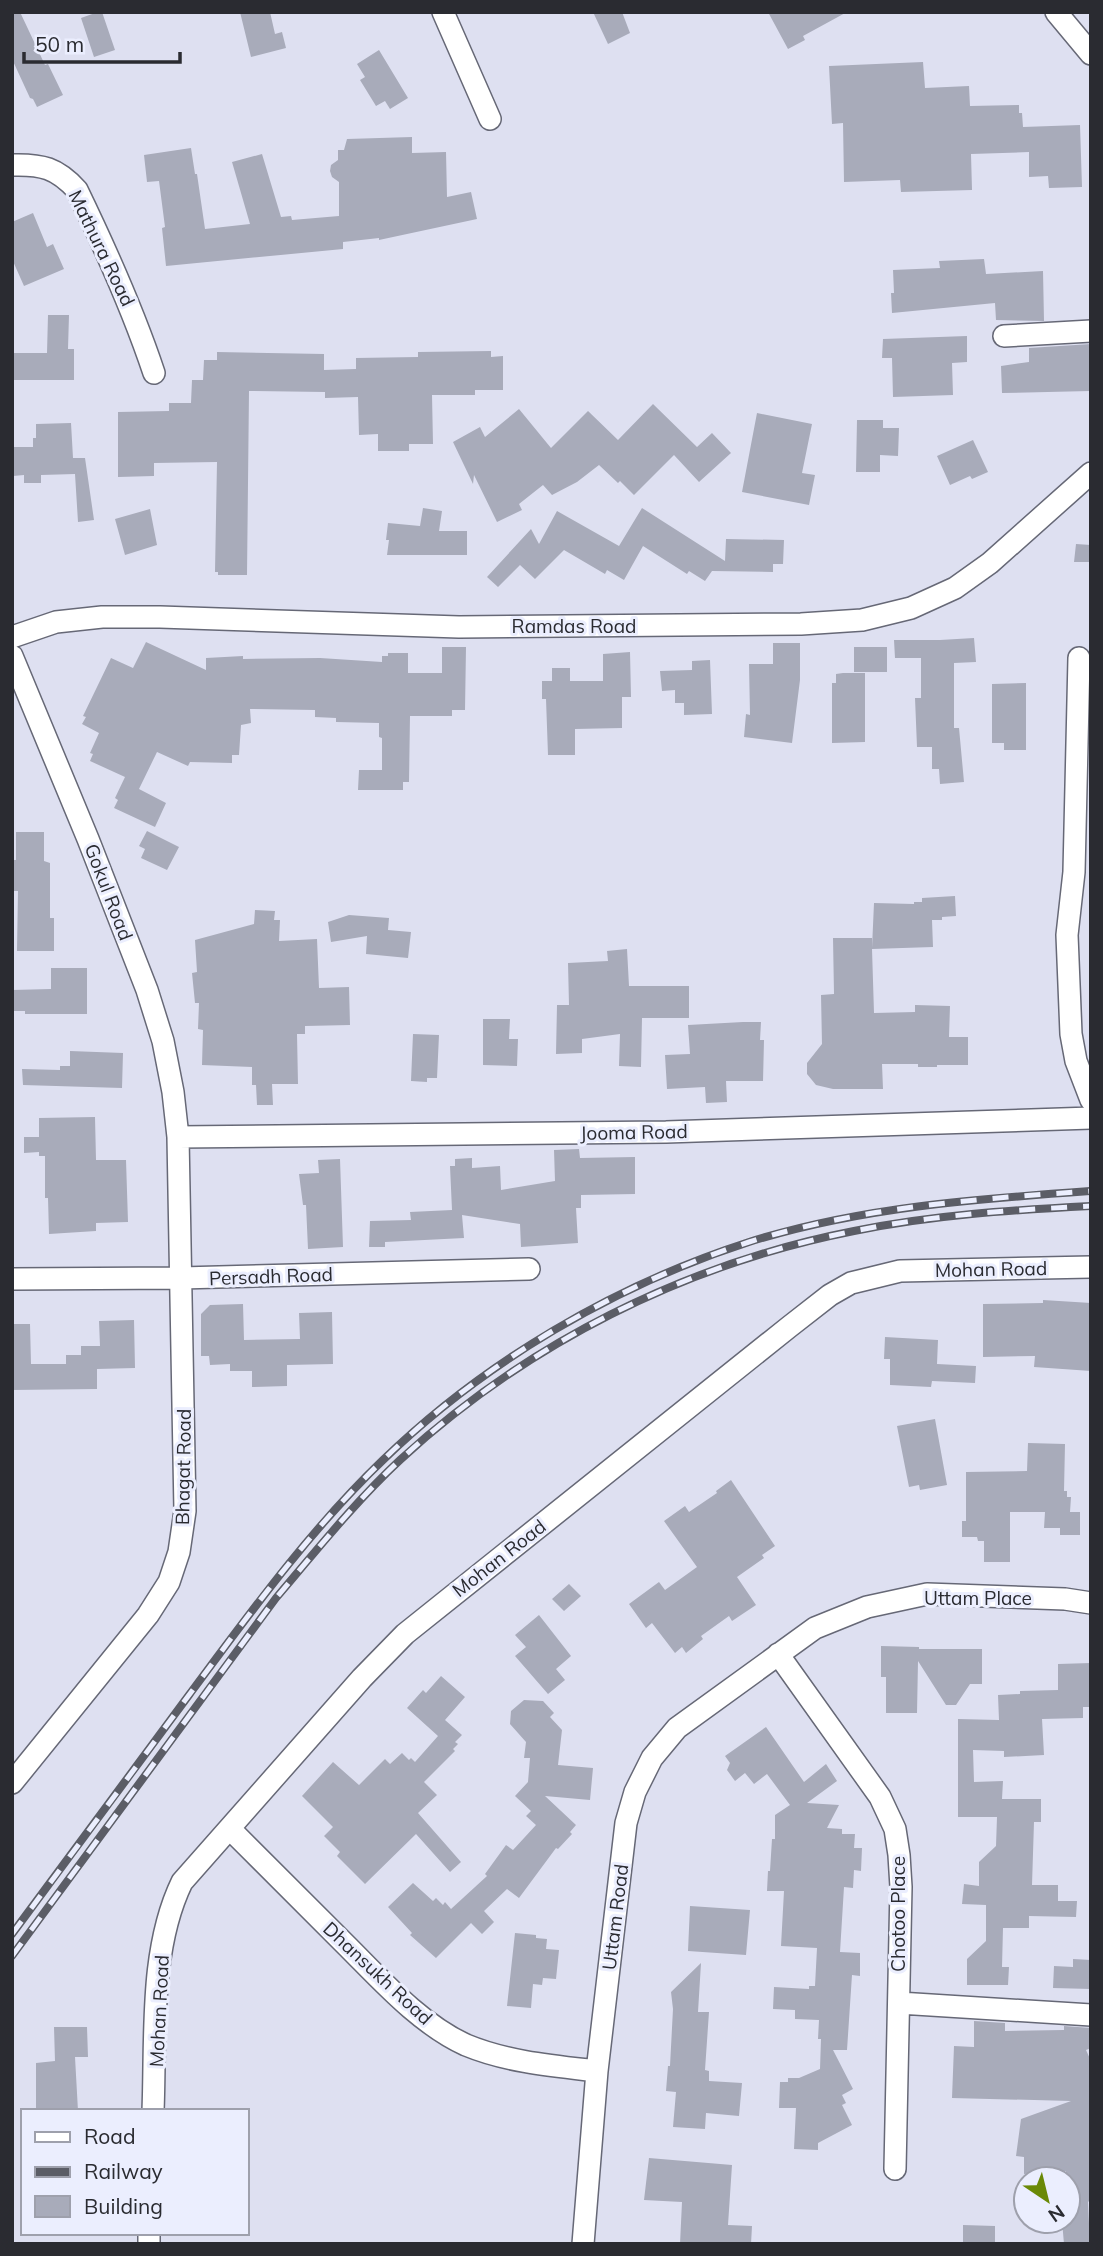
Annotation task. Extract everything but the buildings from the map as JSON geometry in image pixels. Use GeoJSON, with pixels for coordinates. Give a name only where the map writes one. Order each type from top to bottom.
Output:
{"type":"FeatureCollection","features":[{"type":"Feature","properties":{"kind":"street"},"geometry":{"type":"LineString","coordinates":[[443,12],[490,119]]}},
{"type":"Feature","properties":{"kind":"street"},"geometry":{"type":"LineString","coordinates":[[1056,12],[1091,54]]}},
{"type":"Feature","properties":{"kind":"street","name":"Mathura Road"},"geometry":{"type":"LineString","coordinates":[[12,165],[39,166],[54,170],[77,190],[117,274],[154,373]]}},
{"type":"Feature","properties":{"kind":"street"},"geometry":{"type":"LineString","coordinates":[[1004,336],[1091,331]]}},
{"type":"Feature","properties":{"kind":"street","name":"Ramdas Road"},"geometry":{"type":"LineString","coordinates":[[12,637],[56,622],[102,617],[460,626],[801,624],[862,620],[911,608],[955,588],[990,563],[1091,473]]}},
{"type":"Feature","properties":{"kind":"street"},"geometry":{"type":"LineString","coordinates":[[1079,658],[1074,872],[1066,935],[1071,1034],[1076,1061],[1091,1100]]}},
{"type":"Feature","properties":{"kind":"street","name":"Gokul Road"},"geometry":{"type":"LineString","coordinates":[[14,665],[83,828],[147,990],[163,1041],[178,1137]]}},
{"type":"Feature","properties":{"kind":"street","name":"Jooma Road"},"geometry":{"type":"LineString","coordinates":[[178,1137],[666,1132],[1091,1118]]}},
{"type":"Feature","properties":{"kind":"street","name":"Bhagat Road"},"geometry":{"type":"LineString","coordinates":[[12,1783],[20,1755],[148,1615],[169,1582],[179,1552],[185,1511],[178,1137]]}},
{"type":"Feature","properties":{"kind":"street","name":"Mohan Road"},"geometry":{"type":"LineString","coordinates":[[153,2109],[158,1977],[171,1905],[182,1882],[362,1678],[405,1634],[830,1296],[851,1283],[900,1271],[1091,1266]]}},
{"type":"Feature","properties":{"kind":"street","name":"Persadh Road"},"geometry":{"type":"LineString","coordinates":[[12,1279],[181,1278],[529,1269]]}},
{"type":"Feature","properties":{"kind":"street","name":"Uttam Place"},"geometry":{"type":"LineString","coordinates":[[778,1654],[815,1629],[867,1607],[927,1594],[1065,1599],[1091,1603]]}},
{"type":"Feature","properties":{"kind":"street","name":"Chotoo Place"},"geometry":{"type":"LineString","coordinates":[[778,1654],[880,1797],[895,1829],[900,1855],[901,1887],[895,2169]]}},
{"type":"Feature","properties":{"kind":"street","name":"Uttam Road"},"geometry":{"type":"LineString","coordinates":[[583,2244],[597,2071],[626,1823],[635,1792],[652,1758],[677,1728],[778,1654]]}},
{"type":"Feature","properties":{"kind":"street","name":"Dhansukh Road"},"geometry":{"type":"LineString","coordinates":[[230,1829],[386,1984],[431,2023],[466,2044],[503,2056],[597,2071]]}},
{"type":"Feature","properties":{"kind":"street"},"geometry":{"type":"LineString","coordinates":[[899,2003],[1091,2015]]}},
{"type":"Feature","properties":{"kind":"railway"},"geometry":{"type":"LineString","coordinates":[[12,1934],[281,1573],[330,1515],[422,1424],[508,1359],[554,1330],[649,1280],[749,1242],[833,1220],[918,1206],[1091,1191]]}},
{"type":"Feature","properties":{"kind":"railway"},"geometry":{"type":"LineString","coordinates":[[12,1956],[276,1598],[367,1493],[400,1460],[449,1418],[500,1380],[554,1345],[611,1314],[669,1287],[729,1264],[854,1231],[913,1221],[1001,1211],[1091,1206]]}}]}
